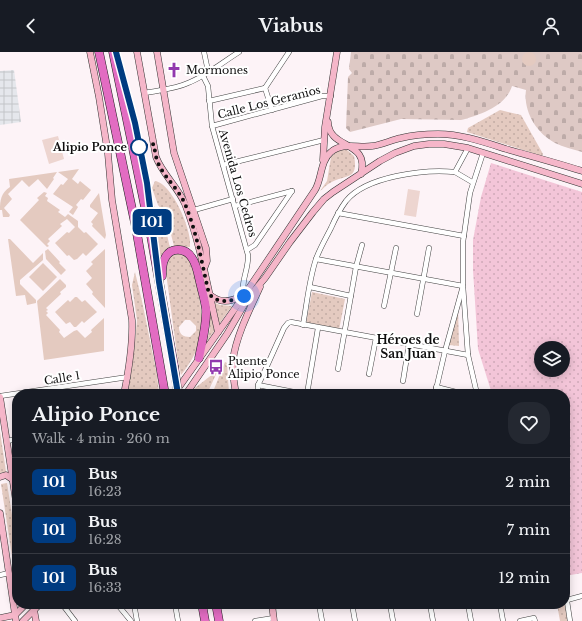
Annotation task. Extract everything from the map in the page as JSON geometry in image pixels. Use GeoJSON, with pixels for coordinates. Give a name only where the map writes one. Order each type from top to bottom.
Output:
{"type":"FeatureCollection","features":[{"type":"Feature","properties":{"kind":"highway"},"geometry":{"type":"LineString","coordinates":[[94,52],[102,64]]}},
{"type":"Feature","properties":{"kind":"highway"},"geometry":{"type":"LineString","coordinates":[[99,52],[136,228],[164,389]]}},
{"type":"Feature","properties":{"kind":"highway"},"geometry":{"type":"LineString","coordinates":[[113,52],[151,236],[177,389]]}},
{"type":"Feature","properties":{"kind":"highway"},"geometry":{"type":"LineString","coordinates":[[163,301],[162,269],[165,256],[170,252],[184,250],[189,253],[196,265],[206,308],[205,331],[199,358]]}},
{"type":"Feature","properties":{"kind":"highway"},"geometry":{"type":"LineString","coordinates":[[203,609],[205,621]]}},
{"type":"Feature","properties":{"kind":"highway"},"geometry":{"type":"LineString","coordinates":[[217,609],[219,621]]}},
{"type":"Feature","properties":{"kind":"main road"},"geometry":{"type":"LineString","coordinates":[[90,52],[108,154],[112,200],[132,320],[132,337],[128,377],[125,389]]}},
{"type":"Feature","properties":{"kind":"main road"},"geometry":{"type":"LineString","coordinates":[[137,52],[156,157],[160,166],[184,203],[204,271],[218,332]]}},
{"type":"Feature","properties":{"kind":"main road"},"geometry":{"type":"LineString","coordinates":[[157,52],[174,154],[206,248],[207,261],[204,271]]}},
{"type":"Feature","properties":{"kind":"main road"},"geometry":{"type":"LineString","coordinates":[[323,167],[324,140],[337,52]]}},
{"type":"Feature","properties":{"kind":"main road"},"geometry":{"type":"LineString","coordinates":[[328,113],[328,128],[330,132],[338,141],[350,146],[361,158],[363,163],[361,174]]}},
{"type":"Feature","properties":{"kind":"main road"},"geometry":{"type":"LineString","coordinates":[[177,389],[244,296],[318,186],[324,161],[330,152],[341,146],[374,146],[402,137],[419,135],[453,135],[487,143],[582,171]]}},
{"type":"Feature","properties":{"kind":"main road"},"geometry":{"type":"LineString","coordinates":[[189,389],[227,334],[248,298],[265,278],[290,242],[324,199],[380,161],[395,153],[414,146],[444,144],[468,148],[582,184]]}},
{"type":"Feature","properties":{"kind":"main road"},"geometry":{"type":"LineString","coordinates":[[235,389],[233,367],[235,348],[249,310],[265,278]]}},
{"type":"Feature","properties":{"kind":"main road"},"geometry":{"type":"LineString","coordinates":[[209,294],[217,300],[226,302],[244,296]]}},
{"type":"Feature","properties":{"kind":"main road"},"geometry":{"type":"LineString","coordinates":[[0,397],[12,479]]}},
{"type":"Feature","properties":{"kind":"main road"},"geometry":{"type":"LineString","coordinates":[[0,476],[6,475],[12,479]]}},
{"type":"Feature","properties":{"kind":"main road"},"geometry":{"type":"LineString","coordinates":[[0,513],[12,596]]}},
{"type":"Feature","properties":{"kind":"main road"},"geometry":{"type":"LineString","coordinates":[[0,618],[15,618],[22,609]]}},
{"type":"Feature","properties":{"kind":"main road"},"geometry":{"type":"LineString","coordinates":[[23,621],[32,609]]}},
{"type":"Feature","properties":{"kind":"main road"},"geometry":{"type":"LineString","coordinates":[[34,609],[36,621]]}},
{"type":"Feature","properties":{"kind":"main road"},"geometry":{"type":"LineString","coordinates":[[273,609],[274,619]]}},
{"type":"Feature","properties":{"kind":"street"},"geometry":{"type":"LineString","coordinates":[[204,52],[208,71]]}},
{"type":"Feature","properties":{"kind":"street"},"geometry":{"type":"LineString","coordinates":[[145,93],[187,84],[203,76],[208,71],[239,52]]}},
{"type":"Feature","properties":{"kind":"street"},"geometry":{"type":"LineString","coordinates":[[209,101],[265,88],[289,52]]}},
{"type":"Feature","properties":{"kind":"street","name":"Avenida Los Cedros"},"geometry":{"type":"LineString","coordinates":[[203,76],[208,86],[212,126],[247,250],[248,265],[242,289],[244,296]]}},
{"type":"Feature","properties":{"kind":"street"},"geometry":{"type":"LineString","coordinates":[[265,88],[272,110]]}},
{"type":"Feature","properties":{"kind":"street","name":"Calle Los Geranios"},"geometry":{"type":"LineString","coordinates":[[212,126],[322,96],[330,96]]}},
{"type":"Feature","properties":{"kind":"street"},"geometry":{"type":"LineString","coordinates":[[223,165],[324,140]]}},
{"type":"Feature","properties":{"kind":"street"},"geometry":{"type":"LineString","coordinates":[[455,172],[468,148]]}},
{"type":"Feature","properties":{"kind":"street"},"geometry":{"type":"LineString","coordinates":[[476,389],[468,355],[463,286],[464,236],[472,182],[483,153]]}},
{"type":"Feature","properties":{"kind":"street"},"geometry":{"type":"LineString","coordinates":[[303,325],[316,259],[346,201],[362,189],[390,178],[403,175],[442,171],[455,172],[472,182]]}},
{"type":"Feature","properties":{"kind":"street"},"geometry":{"type":"LineString","coordinates":[[235,206],[292,191],[256,245],[247,250]]}},
{"type":"Feature","properties":{"kind":"street"},"geometry":{"type":"LineString","coordinates":[[194,210],[233,199]]}},
{"type":"Feature","properties":{"kind":"street"},"geometry":{"type":"LineString","coordinates":[[338,214],[464,236]]}},
{"type":"Feature","properties":{"kind":"street"},"geometry":{"type":"LineString","coordinates":[[338,369],[356,267],[362,245]]}},
{"type":"Feature","properties":{"kind":"street"},"geometry":{"type":"LineString","coordinates":[[384,306],[396,248]]}},
{"type":"Feature","properties":{"kind":"street"},"geometry":{"type":"LineString","coordinates":[[417,314],[429,248]]}},
{"type":"Feature","properties":{"kind":"street"},"geometry":{"type":"LineString","coordinates":[[316,259],[463,286]]}},
{"type":"Feature","properties":{"kind":"street"},"geometry":{"type":"LineString","coordinates":[[444,389],[436,387],[463,286]]}},
{"type":"Feature","properties":{"kind":"street"},"geometry":{"type":"LineString","coordinates":[[310,287],[351,296]]}},
{"type":"Feature","properties":{"kind":"street"},"geometry":{"type":"LineString","coordinates":[[258,389],[258,385],[284,328],[288,323],[468,355]]}},
{"type":"Feature","properties":{"kind":"street"},"geometry":{"type":"LineString","coordinates":[[308,389],[318,328]]}},
{"type":"Feature","properties":{"kind":"street"},"geometry":{"type":"LineString","coordinates":[[369,374],[376,338]]}},
{"type":"Feature","properties":{"kind":"street"},"geometry":{"type":"LineString","coordinates":[[403,381],[408,344]]}},
{"type":"Feature","properties":{"kind":"street","name":"Calle 1"},"geometry":{"type":"LineString","coordinates":[[56,389],[128,377]]}},
{"type":"Feature","properties":{"kind":"street"},"geometry":{"type":"LineString","coordinates":[[258,385],[278,389]]}},
{"type":"Feature","properties":{"kind":"street","name":"Calle 1"},"geometry":{"type":"LineString","coordinates":[[0,397],[12,395]]}},
{"type":"Feature","properties":{"kind":"street"},"geometry":{"type":"LineString","coordinates":[[6,441],[12,440]]}},
{"type":"Feature","properties":{"kind":"street"},"geometry":{"type":"LineString","coordinates":[[0,575],[9,573]]}},
{"type":"Feature","properties":{"kind":"street"},"geometry":{"type":"LineString","coordinates":[[570,599],[582,596]]}},
{"type":"Feature","properties":{"kind":"street"},"geometry":{"type":"LineString","coordinates":[[66,609],[75,621]]}},
{"type":"Feature","properties":{"kind":"street"},"geometry":{"type":"LineString","coordinates":[[121,609],[131,621]]}},
{"type":"Feature","properties":{"kind":"street"},"geometry":{"type":"LineString","coordinates":[[135,609],[137,621]]}},
{"type":"Feature","properties":{"kind":"street"},"geometry":{"type":"LineString","coordinates":[[176,609],[178,621]]}},
{"type":"Feature","properties":{"kind":"street"},"geometry":{"type":"LineString","coordinates":[[321,609],[322,621]]}},
{"type":"Feature","properties":{"kind":"street"},"geometry":{"type":"LineString","coordinates":[[353,609],[355,621]]}},
{"type":"Feature","properties":{"kind":"street"},"geometry":{"type":"LineString","coordinates":[[391,609],[393,621]]}},
{"type":"Feature","properties":{"kind":"street"},"geometry":{"type":"LineString","coordinates":[[431,609],[433,621]]}},
{"type":"Feature","properties":{"kind":"street"},"geometry":{"type":"LineString","coordinates":[[469,609],[472,621]]}},
{"type":"Feature","properties":{"kind":"street"},"geometry":{"type":"LineString","coordinates":[[501,609],[503,621]]}},
{"type":"Feature","properties":{"kind":"street"},"geometry":{"type":"LineString","coordinates":[[568,609],[570,621]]}},
{"type":"Feature","properties":{"kind":"street"},"geometry":{"type":"LineString","coordinates":[[254,621],[274,619]]}},
{"type":"Feature","properties":{"kind":"street"},"geometry":{"type":"LineString","coordinates":[[520,621],[535,620]]}},
{"type":"Feature","properties":{"kind":"shaded area"},"geometry":{"type":"Polygon","coordinates":[[[526,52],[532,52],[536,56],[536,62],[532,66],[526,66],[522,62],[522,56],[526,52]]]}},
{"type":"Feature","properties":{"kind":"shaded area"},"geometry":{"type":"Polygon","coordinates":[[[14,70],[21,122],[0,125],[0,71],[14,70]]]}},
{"type":"Feature","properties":{"kind":"shaded area"},"geometry":{"type":"Polygon","coordinates":[[[500,110],[521,115],[543,154],[542,156],[467,132],[468,128],[500,110]]]}},
{"type":"Feature","properties":{"kind":"shaded area"},"geometry":{"type":"Polygon","coordinates":[[[58,136],[64,159],[49,164],[42,140],[58,136]]]}},
{"type":"Feature","properties":{"kind":"shaded area"},"geometry":{"type":"Polygon","coordinates":[[[338,150],[347,150],[354,156],[355,164],[353,173],[350,176],[330,183],[320,191],[327,181],[331,157],[338,150]]]}},
{"type":"Feature","properties":{"kind":"shaded area"},"geometry":{"type":"Polygon","coordinates":[[[79,169],[72,179],[78,184],[80,181],[91,190],[83,200],[81,199],[76,205],[78,207],[73,215],[69,212],[73,207],[53,194],[61,184],[63,185],[68,179],[58,172],[79,169]]]}},
{"type":"Feature","properties":{"kind":"shaded area"},"geometry":{"type":"Polygon","coordinates":[[[57,172],[47,189],[38,179],[29,187],[22,180],[8,194],[12,199],[4,208],[10,215],[9,217],[3,217],[2,210],[0,210],[0,203],[3,194],[10,187],[9,179],[57,172]]]}},
{"type":"Feature","properties":{"kind":"shaded area"},"geometry":{"type":"Polygon","coordinates":[[[155,181],[162,184],[168,190],[180,209],[188,231],[190,247],[174,246],[166,215],[158,205],[152,188],[155,181]]]}},
{"type":"Feature","properties":{"kind":"shaded area"},"geometry":{"type":"Polygon","coordinates":[[[408,189],[420,191],[416,217],[404,215],[408,189]]]}},
{"type":"Feature","properties":{"kind":"shaded area"},"geometry":{"type":"Polygon","coordinates":[[[44,192],[47,193],[45,196],[48,198],[47,201],[60,210],[58,212],[65,217],[68,214],[78,221],[78,227],[84,233],[86,232],[98,244],[86,256],[83,253],[74,260],[69,255],[67,256],[55,243],[75,227],[67,219],[60,224],[62,226],[48,239],[50,241],[47,244],[49,246],[47,247],[20,220],[39,200],[37,198],[44,192]]]}},
{"type":"Feature","properties":{"kind":"shaded area"},"geometry":{"type":"Polygon","coordinates":[[[99,193],[106,235],[105,239],[92,226],[93,224],[91,222],[98,213],[90,207],[90,205],[99,193]]]}},
{"type":"Feature","properties":{"kind":"shaded area"},"geometry":{"type":"Polygon","coordinates":[[[150,196],[155,208],[163,217],[170,248],[158,258],[150,196]]]}},
{"type":"Feature","properties":{"kind":"shaded area"},"geometry":{"type":"Polygon","coordinates":[[[8,239],[10,239],[33,263],[43,253],[43,260],[20,280],[20,284],[36,300],[36,303],[27,305],[25,295],[16,296],[8,239]]]}},
{"type":"Feature","properties":{"kind":"shaded area"},"geometry":{"type":"Polygon","coordinates":[[[48,249],[66,270],[61,275],[46,259],[45,251],[48,249]]]}},
{"type":"Feature","properties":{"kind":"shaded area"},"geometry":{"type":"Polygon","coordinates":[[[105,249],[105,308],[92,294],[93,292],[86,284],[92,278],[86,271],[93,264],[91,262],[105,249]]]}},
{"type":"Feature","properties":{"kind":"shaded area"},"geometry":{"type":"Polygon","coordinates":[[[179,253],[185,255],[189,260],[196,282],[202,317],[198,346],[192,359],[181,375],[166,273],[170,257],[179,253]],[[185,320],[179,329],[182,335],[190,337],[196,331],[196,326],[190,320],[185,320]]]}},
{"type":"Feature","properties":{"kind":"shaded area"},"geometry":{"type":"Polygon","coordinates":[[[43,263],[57,277],[43,291],[29,277],[43,263]]]}},
{"type":"Feature","properties":{"kind":"shaded area"},"geometry":{"type":"Polygon","coordinates":[[[135,272],[157,375],[158,389],[127,389],[135,342],[137,320],[132,285],[135,272]]]}},
{"type":"Feature","properties":{"kind":"shaded area"},"geometry":{"type":"Polygon","coordinates":[[[60,279],[66,287],[60,292],[61,294],[46,308],[48,313],[46,315],[60,330],[59,332],[64,338],[77,330],[85,338],[104,318],[104,351],[44,360],[37,301],[60,279]]]}},
{"type":"Feature","properties":{"kind":"shaded area"},"geometry":{"type":"Polygon","coordinates":[[[312,292],[345,299],[339,330],[306,324],[312,292]]]}},
{"type":"Feature","properties":{"kind":"shaded area"},"geometry":{"type":"Polygon","coordinates":[[[75,297],[82,302],[85,300],[97,312],[84,323],[82,321],[74,327],[70,322],[66,324],[55,312],[68,300],[70,302],[75,297]]]}},
{"type":"Feature","properties":{"kind":"shaded area"},"geometry":{"type":"Polygon","coordinates":[[[213,302],[220,305],[232,306],[207,341],[210,329],[210,309],[213,302]]]}},
{"type":"Feature","properties":{"kind":"shaded area"},"geometry":{"type":"Polygon","coordinates":[[[458,308],[459,346],[449,345],[458,308]]]}},
{"type":"Feature","properties":{"kind":"shaded area"},"geometry":{"type":"Polygon","coordinates":[[[225,362],[227,363],[229,389],[214,389],[225,362]]]}},
{"type":"Feature","properties":{"kind":"shaded area"},"geometry":{"type":"Polygon","coordinates":[[[218,370],[209,389],[194,389],[218,370]]]}},
{"type":"Feature","properties":{"kind":"shaded area"},"geometry":{"type":"Polygon","coordinates":[[[0,431],[6,472],[0,473],[0,431]]]}},
{"type":"Feature","properties":{"kind":"shaded area"},"geometry":{"type":"Polygon","coordinates":[[[7,483],[12,515],[12,556],[1,484],[7,483]]]}},
{"type":"Feature","properties":{"kind":"shaded area"},"geometry":{"type":"Polygon","coordinates":[[[558,609],[568,609],[570,621],[560,621],[558,609]]]}},
{"type":"Feature","properties":{"kind":"sand"},"geometry":{"type":"Polygon","coordinates":[[[491,163],[582,192],[582,573],[570,575],[570,389],[490,389],[478,349],[473,270],[473,240],[481,197],[491,163]]]}},
{"type":"Feature","properties":{"kind":"green space"},"geometry":{"type":"Polygon","coordinates":[[[351,52],[582,52],[582,152],[565,147],[548,139],[532,121],[527,106],[526,90],[512,86],[504,99],[491,109],[461,120],[401,119],[350,132],[346,128],[348,77],[352,73],[349,69],[351,52]]]}},
{"type":"Feature","properties":{"kind":"bus line","name":"101"},"geometry":{"type":"LineString","coordinates":[[116,52],[135,123],[147,183],[159,282],[177,389]]}},
{"type":"Feature","properties":{"kind":"place","name":"Mormones"},"geometry":{"type":"Point","coordinates":[174,70]}},
{"type":"Feature","properties":{"kind":"place","name":"Alipio Ponce"},"geometry":{"type":"Point","coordinates":[139,147]}},
{"type":"Feature","properties":{"kind":"place","name":"Puente Alipio Ponce"},"geometry":{"type":"Point","coordinates":[216,367]}},
{"type":"Feature","properties":{"kind":"district","name":"Héroes de San Juan"},"geometry":{"type":"Point","coordinates":[408,347]}},
{"type":"Feature","properties":{"kind":"route"},"geometry":{"type":"LineString","coordinates":[[139,147],[154,144],[156,157],[160,166],[184,203],[191,223],[209,294],[213,298],[222,302],[231,301],[244,296]]}}]}
